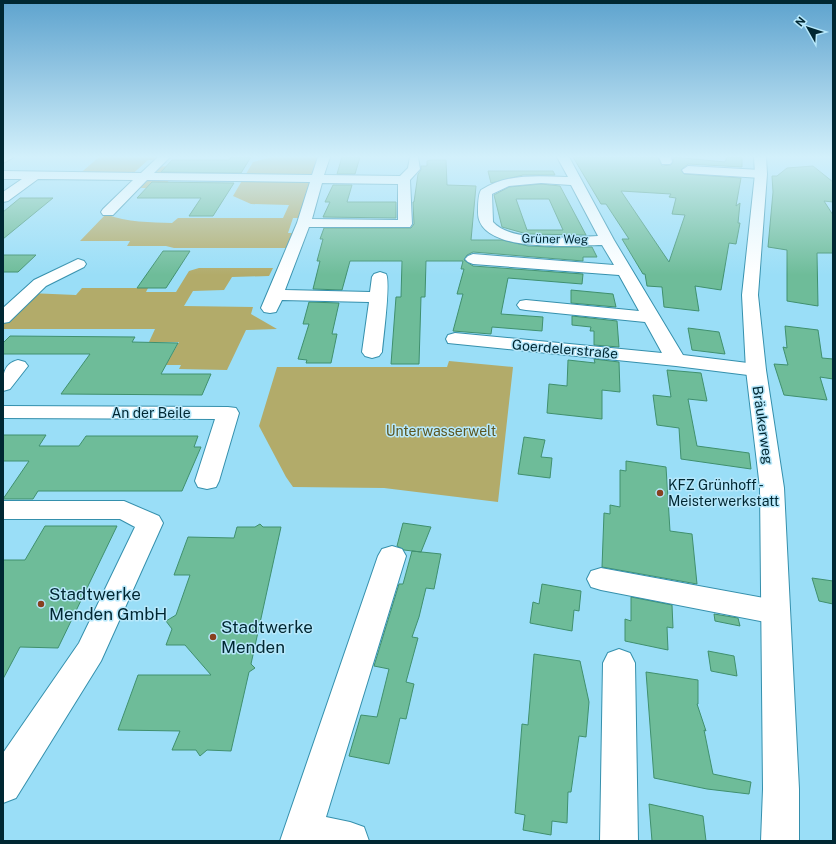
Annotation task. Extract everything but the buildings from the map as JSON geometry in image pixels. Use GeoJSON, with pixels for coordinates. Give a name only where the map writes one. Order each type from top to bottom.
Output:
{"type":"FeatureCollection","features":[{"type":"Feature","properties":{"kind":"street"},"geometry":{"type":"LineString","coordinates":[[108,212],[124,196]]}},
{"type":"Feature","properties":{"kind":"street"},"geometry":{"type":"LineString","coordinates":[[312,196],[304,223],[273,301],[378,297]]}},
{"type":"Feature","properties":{"kind":"street"},"geometry":{"type":"LineString","coordinates":[[304,223],[405,224],[404,196]]}},
{"type":"Feature","properties":{"kind":"street","name":"Grüner Weg"},"geometry":{"type":"LineString","coordinates":[[486,196],[486,223],[490,229],[509,237],[522,239],[607,240]]}},
{"type":"Feature","properties":{"kind":"street","name":"Grüner Weg"},"geometry":{"type":"LineString","coordinates":[[583,196],[676,360]]}},
{"type":"Feature","properties":{"kind":"street","name":"Bräukerweg"},"geometry":{"type":"LineString","coordinates":[[758,196],[750,295],[756,370],[772,488],[781,789],[780,841]]}},
{"type":"Feature","properties":{"kind":"street"},"geometry":{"type":"LineString","coordinates":[[473,260],[625,271]]}},
{"type":"Feature","properties":{"kind":"street"},"geometry":{"type":"LineString","coordinates":[[6,312],[40,283],[78,264]]}},
{"type":"Feature","properties":{"kind":"street"},"geometry":{"type":"LineString","coordinates":[[372,352],[380,277]]}},
{"type":"Feature","properties":{"kind":"street"},"geometry":{"type":"LineString","coordinates":[[526,305],[651,317]]}},
{"type":"Feature","properties":{"kind":"street","name":"Goerdelerstraße"},"geometry":{"type":"LineString","coordinates":[[455,339],[676,360]]}},
{"type":"Feature","properties":{"kind":"street"},"geometry":{"type":"LineString","coordinates":[[676,360],[756,370]]}},
{"type":"Feature","properties":{"kind":"street"},"geometry":{"type":"LineString","coordinates":[[3,385],[18,366]]}},
{"type":"Feature","properties":{"kind":"street","name":"An der Beile"},"geometry":{"type":"LineString","coordinates":[[3,412],[228,413],[207,481]]}},
{"type":"Feature","properties":{"kind":"street"},"geometry":{"type":"LineString","coordinates":[[3,510],[124,510],[150,523],[90,652],[3,785]]}},
{"type":"Feature","properties":{"kind":"street"},"geometry":{"type":"LineString","coordinates":[[350,841],[301,836],[392,556]]}},
{"type":"Feature","properties":{"kind":"street"},"geometry":{"type":"LineString","coordinates":[[601,579],[775,612]]}},
{"type":"Feature","properties":{"kind":"street"},"geometry":{"type":"LineString","coordinates":[[619,663],[619,841]]}},
{"type":"Feature","properties":{"kind":"street","name":"Bräukerweg"},"geometry":{"type":"LineString","coordinates":[[781,789],[794,841]]}},
{"type":"Feature","properties":{"kind":"green space"},"geometry":{"type":"Polygon","coordinates":[[[234,196],[312,196],[305,218],[293,218],[288,233],[300,233],[294,248],[174,248],[166,246],[127,246],[130,241],[80,241],[106,214],[131,221],[172,223],[178,218],[283,218],[289,205],[251,204],[234,196]]]}},
{"type":"Feature","properties":{"kind":"green space"},"geometry":{"type":"Polygon","coordinates":[[[199,268],[273,268],[269,276],[232,277],[224,290],[193,291],[184,306],[253,307],[251,314],[277,329],[246,330],[227,370],[179,369],[181,365],[166,365],[179,342],[149,342],[155,329],[3,329],[3,318],[29,293],[76,295],[82,288],[148,288],[146,292],[176,292],[189,271],[199,268]]]}},
{"type":"Feature","properties":{"kind":"green space","name":"Unterwasserwelt"},"geometry":{"type":"Polygon","coordinates":[[[449,361],[513,367],[498,502],[384,488],[293,487],[286,477],[259,426],[277,367],[447,367],[449,361]]]}},
{"type":"Feature","properties":{"kind":"place","name":"KFZ Grünhoff - Meisterwerkstatt"},"geometry":{"type":"Point","coordinates":[660,493]}},
{"type":"Feature","properties":{"kind":"place","name":"Stadtwerke Menden GmbH"},"geometry":{"type":"Point","coordinates":[41,604]}},
{"type":"Feature","properties":{"kind":"place","name":"Stadtwerke Menden"},"geometry":{"type":"Point","coordinates":[213,637]}}]}
